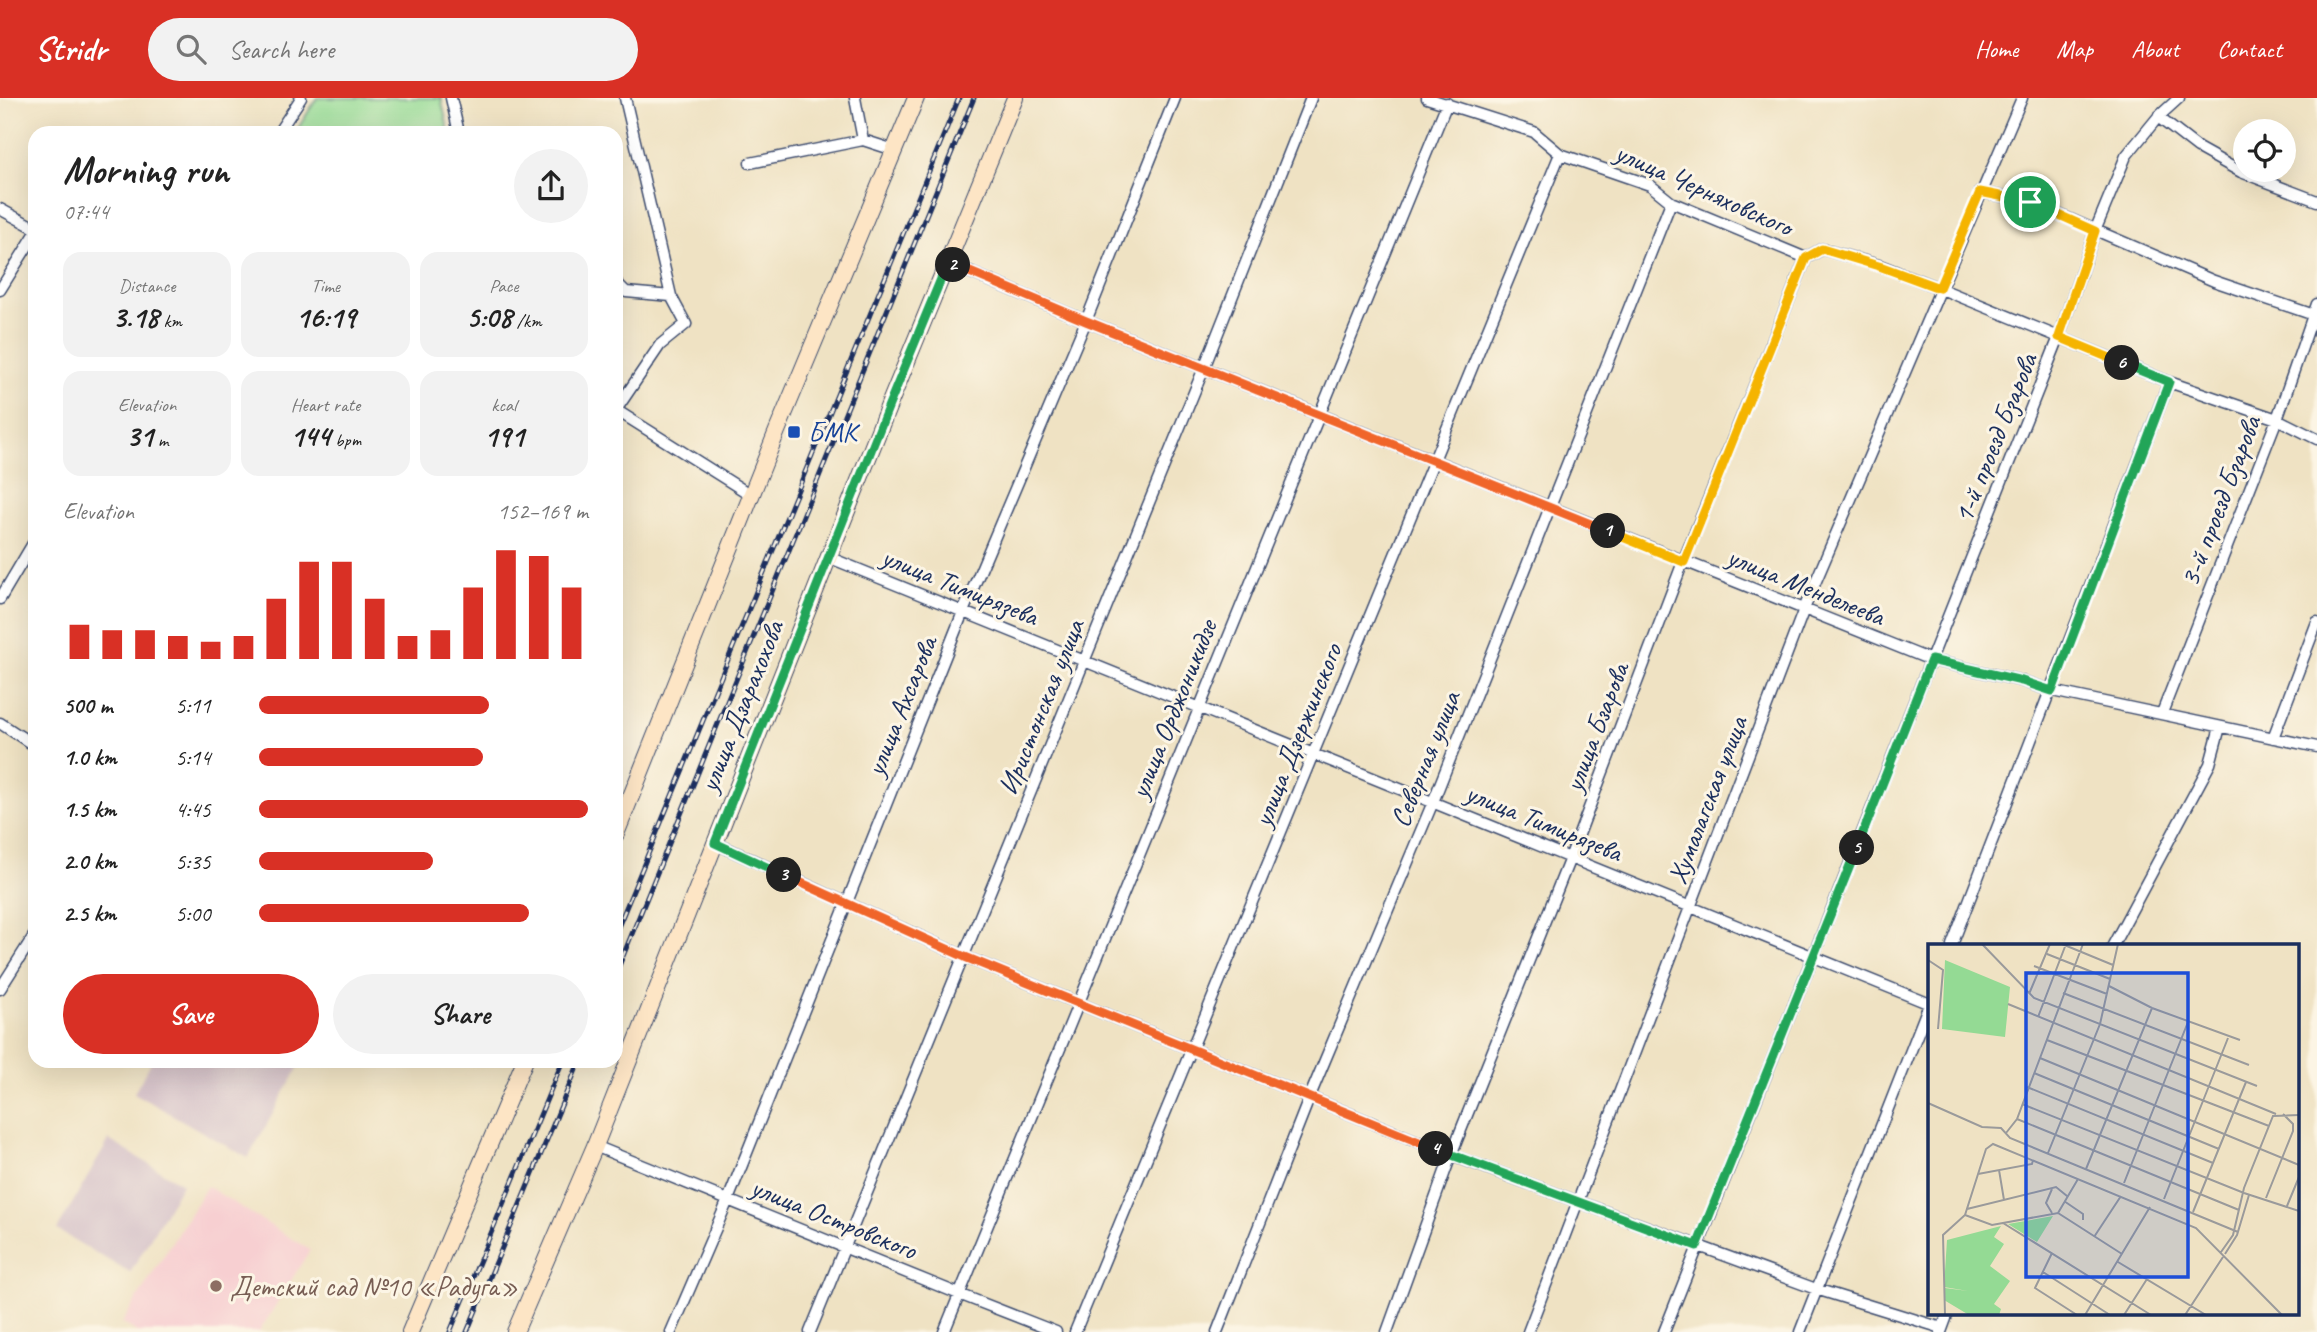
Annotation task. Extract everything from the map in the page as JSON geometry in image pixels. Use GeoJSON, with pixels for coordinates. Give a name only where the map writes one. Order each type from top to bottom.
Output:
{"type":"FeatureCollection","features":[{"type":"Feature","properties":{"kind":"street"},"geometry":{"type":"LineString","coordinates":[[282,126],[300,98]]}},
{"type":"Feature","properties":{"kind":"street"},"geometry":{"type":"LineString","coordinates":[[451,98],[457,126]]}},
{"type":"Feature","properties":{"kind":"street"},"geometry":{"type":"LineString","coordinates":[[623,400],[660,345],[686,324],[671,296],[625,98]]}},
{"type":"Feature","properties":{"kind":"street"},"geometry":{"type":"LineString","coordinates":[[855,98],[863,140]]}},
{"type":"Feature","properties":{"kind":"street"},"geometry":{"type":"LineString","coordinates":[[623,812],[916,98]]}},
{"type":"Feature","properties":{"kind":"street","name":"улица Дзарахохова"},"geometry":{"type":"LineString","coordinates":[[515,1332],[595,1146],[828,557],[1015,98]]}},
{"type":"Feature","properties":{"kind":"street","name":"улица Ахсарова"},"geometry":{"type":"LineString","coordinates":[[671,1332],[728,1200],[963,612],[1086,321],[1175,98]]}},
{"type":"Feature","properties":{"kind":"street","name":"Иристонская улица"},"geometry":{"type":"LineString","coordinates":[[810,1332],[965,957],[1311,98]]}},
{"type":"Feature","properties":{"kind":"street","name":"улица Черняховского"},"geometry":{"type":"LineString","coordinates":[[1427,98],[1534,132],[1560,155],[1650,185],[1671,202],[1806,258],[1822,249],[1882,267],[2169,382],[2277,419],[2317,439]]}},
{"type":"Feature","properties":{"kind":"street","name":"Хумалагская улица"},"geometry":{"type":"LineString","coordinates":[[1528,1332],[1804,608],[2022,98]]}},
{"type":"Feature","properties":{"kind":"street","name":"1-й проезд Бзарова"},"geometry":{"type":"LineString","coordinates":[[1664,1332],[2059,337],[2095,231],[2126,156],[2158,117],[2179,98]]}},
{"type":"Feature","properties":{"kind":"street","name":"улица Орджоникидзе"},"geometry":{"type":"LineString","coordinates":[[944,1332],[1447,103]]}},
{"type":"Feature","properties":{"kind":"street"},"geometry":{"type":"LineString","coordinates":[[2158,117],[2198,148],[2241,172],[2317,201]]}},
{"type":"Feature","properties":{"kind":"street"},"geometry":{"type":"LineString","coordinates":[[750,163],[863,140],[894,150]]}},
{"type":"Feature","properties":{"kind":"street","name":"улица Дзержинского"},"geometry":{"type":"LineString","coordinates":[[1075,1332],[1560,155]]}},
{"type":"Feature","properties":{"kind":"street"},"geometry":{"type":"LineString","coordinates":[[1980,192],[2030,202],[2214,281],[2316,312]]}},
{"type":"Feature","properties":{"kind":"street","name":"Северная улица"},"geometry":{"type":"LineString","coordinates":[[1217,1332],[1310,1097],[1433,802],[1671,202]]}},
{"type":"Feature","properties":{"kind":"street"},"geometry":{"type":"LineString","coordinates":[[0,209],[28,224]]}},
{"type":"Feature","properties":{"kind":"street"},"geometry":{"type":"LineString","coordinates":[[0,290],[28,245]]}},
{"type":"Feature","properties":{"kind":"street","name":"улица Бзарова"},"geometry":{"type":"LineString","coordinates":[[1387,1332],[1451,1155],[1806,258]]}},
{"type":"Feature","properties":{"kind":"street","name":"улица Менделеева"},"geometry":{"type":"LineString","coordinates":[[948,262],[1086,321],[1931,660],[2022,681],[2052,691],[2317,747]]}},
{"type":"Feature","properties":{"kind":"street"},"geometry":{"type":"LineString","coordinates":[[623,289],[626,292],[671,296]]}},
{"type":"Feature","properties":{"kind":"street","name":"3-й проезд Бзарова"},"geometry":{"type":"LineString","coordinates":[[2162,713],[2316,312]]}},
{"type":"Feature","properties":{"kind":"street"},"geometry":{"type":"LineString","coordinates":[[1952,944],[2169,382]]}},
{"type":"Feature","properties":{"kind":"street"},"geometry":{"type":"LineString","coordinates":[[623,414],[751,495]]}},
{"type":"Feature","properties":{"kind":"street"},"geometry":{"type":"LineString","coordinates":[[0,598],[28,552]]}},
{"type":"Feature","properties":{"kind":"street","name":"улица Тимирязева"},"geometry":{"type":"LineString","coordinates":[[828,557],[1928,1002]]}},
{"type":"Feature","properties":{"kind":"street"},"geometry":{"type":"LineString","coordinates":[[2273,738],[2317,622]]}},
{"type":"Feature","properties":{"kind":"street"},"geometry":{"type":"LineString","coordinates":[[0,723],[28,741]]}},
{"type":"Feature","properties":{"kind":"street"},"geometry":{"type":"LineString","coordinates":[[2114,944],[2210,764],[2220,727]]}},
{"type":"Feature","properties":{"kind":"street"},"geometry":{"type":"LineString","coordinates":[[715,843],[965,957],[1451,1155],[1816,1289],[1941,1330]]}},
{"type":"Feature","properties":{"kind":"street"},"geometry":{"type":"LineString","coordinates":[[0,989],[28,945]]}},
{"type":"Feature","properties":{"kind":"street"},"geometry":{"type":"LineString","coordinates":[[1800,1332],[1928,1008]]}},
{"type":"Feature","properties":{"kind":"street"},"geometry":{"type":"LineString","coordinates":[[410,1332],[522,1068]]}},
{"type":"Feature","properties":{"kind":"street","name":"улица Островского"},"geometry":{"type":"LineString","coordinates":[[595,1146],[1056,1332]]}},
{"type":"Feature","properties":{"kind":"shaded area"},"geometry":{"type":"Polygon","coordinates":[[[148,1068],[298,1068],[248,1158],[134,1093],[148,1068]]]}},
{"type":"Feature","properties":{"kind":"shaded area"},"geometry":{"type":"Polygon","coordinates":[[[109,1140],[182,1184],[130,1273],[57,1230],[109,1140]]]}},
{"type":"Feature","properties":{"kind":"shaded area","name":"Детский сад №10 «Радуга»"},"geometry":{"type":"Polygon","coordinates":[[[207,1186],[310,1250],[259,1332],[137,1332],[122,1323],[207,1186]]]}},
{"type":"Feature","properties":{"kind":"green space"},"geometry":{"type":"Polygon","coordinates":[[[317,98],[441,98],[447,126],[299,126],[317,98]]]}},
{"type":"Feature","properties":{"kind":"railway"},"geometry":{"type":"LineString","coordinates":[[623,915],[959,98]]}},
{"type":"Feature","properties":{"kind":"railway"},"geometry":{"type":"LineString","coordinates":[[623,956],[974,98]]}},
{"type":"Feature","properties":{"kind":"railway"},"geometry":{"type":"LineString","coordinates":[[450,1332],[560,1068]]}},
{"type":"Feature","properties":{"kind":"railway"},"geometry":{"type":"LineString","coordinates":[[467,1332],[577,1068]]}},
{"type":"Feature","properties":{"kind":"place","name":"БМК"},"geometry":{"type":"Point","coordinates":[794,432]}},
{"type":"Feature","properties":{"kind":"place","name":"Детский сад №10 «Радуга»"},"geometry":{"type":"Point","coordinates":[216,1286]}},
{"type":"Feature","properties":{"kind":"route"},"geometry":{"type":"LineString","coordinates":[[1980,192],[2030,202],[2095,231],[2059,337],[2169,382],[2052,691],[2022,681],[1931,660],[1697,1246],[1451,1155],[1193,1048],[1079,1004],[965,957],[715,843],[948,262],[1086,321],[1684,562],[1806,258],[1822,249],[1939,288],[1980,192]]}}]}
